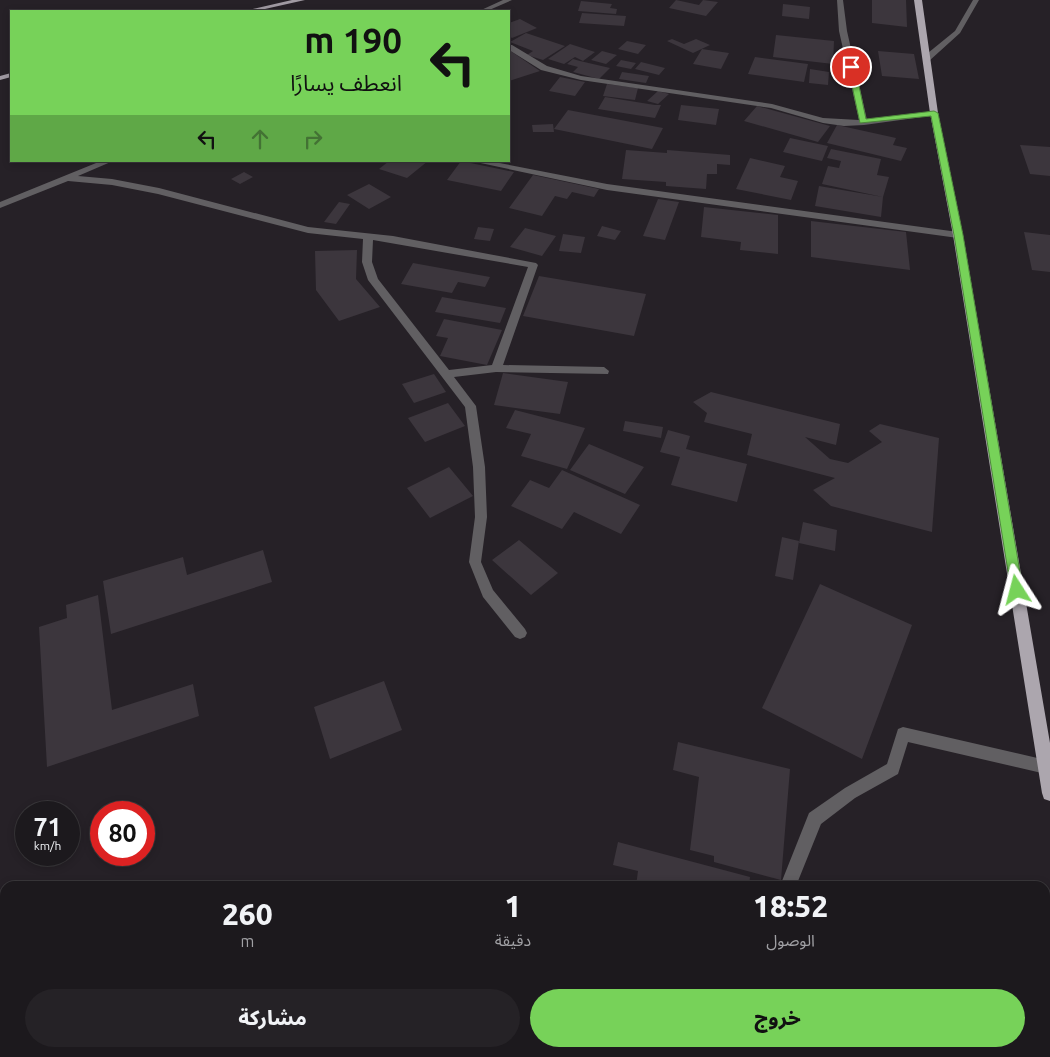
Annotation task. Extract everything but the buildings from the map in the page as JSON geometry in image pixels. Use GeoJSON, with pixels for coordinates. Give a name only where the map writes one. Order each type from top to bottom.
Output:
{"type":"FeatureCollection","features":[{"type":"Feature","properties":{"kind":"highway"},"geometry":{"type":"LineString","coordinates":[[918,0],[934,113],[958,235],[1050,793]]}},
{"type":"Feature","properties":{"kind":"main road"},"geometry":{"type":"LineString","coordinates":[[252,10],[302,0]]}},
{"type":"Feature","properties":{"kind":"street"},"geometry":{"type":"LineString","coordinates":[[485,10],[510,0]]}},
{"type":"Feature","properties":{"kind":"street"},"geometry":{"type":"LineString","coordinates":[[840,0],[843,31],[863,121]]}},
{"type":"Feature","properties":{"kind":"street"},"geometry":{"type":"LineString","coordinates":[[926,59],[958,32],[976,1]]}},
{"type":"Feature","properties":{"kind":"street"},"geometry":{"type":"LineString","coordinates":[[510,48],[544,68],[581,78],[772,106],[794,114],[828,121],[855,123],[934,113]]}},
{"type":"Feature","properties":{"kind":"street"},"geometry":{"type":"LineString","coordinates":[[0,205],[107,162]]}},
{"type":"Feature","properties":{"kind":"street"},"geometry":{"type":"LineString","coordinates":[[480,162],[626,190],[958,235]]}},
{"type":"Feature","properties":{"kind":"street"},"geometry":{"type":"LineString","coordinates":[[67,178],[112,182],[159,191],[308,230],[368,236],[465,251],[533,265],[496,368]]}},
{"type":"Feature","properties":{"kind":"street"},"geometry":{"type":"LineString","coordinates":[[368,236],[366,262],[373,280],[470,406],[479,466],[481,517],[475,562],[488,593],[520,633]]}},
{"type":"Feature","properties":{"kind":"street"},"geometry":{"type":"LineString","coordinates":[[446,374],[496,368],[604,371]]}},
{"type":"Feature","properties":{"kind":"street"},"geometry":{"type":"LineString","coordinates":[[790,881],[815,819],[850,793],[893,769],[903,734],[1046,768]]}},
{"type":"Feature","properties":{"kind":"route"},"geometry":{"type":"LineString","coordinates":[[851,67],[863,121],[934,113],[958,235],[1017,590]]}}]}
